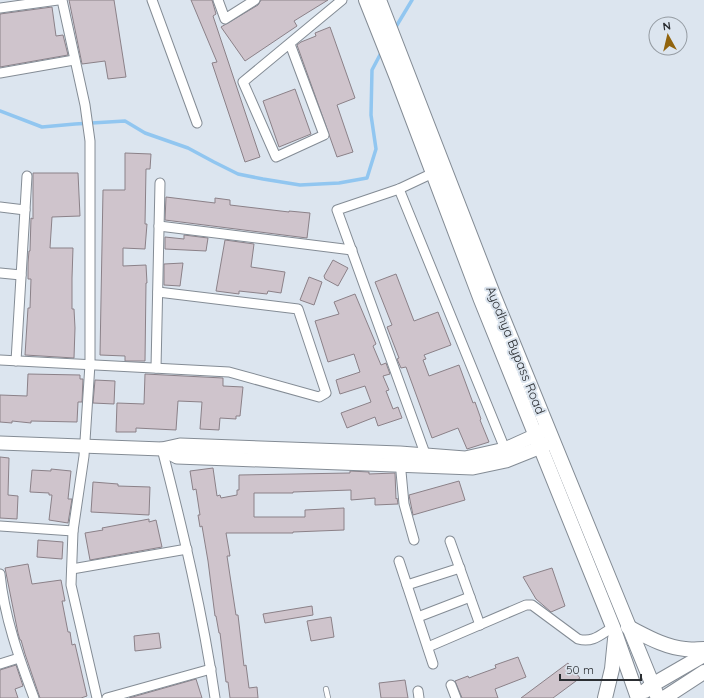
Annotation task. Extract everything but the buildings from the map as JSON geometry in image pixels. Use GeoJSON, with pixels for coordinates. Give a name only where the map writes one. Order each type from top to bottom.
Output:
{"type":"FeatureCollection","features":[{"type":"Feature","properties":{"kind":"main road","name":"Ayodhya Bypass Road"},"geometry":{"type":"LineString","coordinates":[[374,3],[494,294],[637,698]]}},
{"type":"Feature","properties":{"kind":"main road","name":"Ayodhya Bypass Road"},"geometry":{"type":"LineString","coordinates":[[402,74],[433,173],[481,300],[544,438],[658,698]]}},
{"type":"Feature","properties":{"kind":"main road"},"geometry":{"type":"LineString","coordinates":[[628,627],[672,647],[704,649]]}},
{"type":"Feature","properties":{"kind":"main road"},"geometry":{"type":"LineString","coordinates":[[606,698],[612,669],[614,631]]}},
{"type":"Feature","properties":{"kind":"main road"},"geometry":{"type":"LineString","coordinates":[[637,698],[652,685],[704,655]]}},
{"type":"Feature","properties":{"kind":"main road"},"geometry":{"type":"LineString","coordinates":[[664,698],[704,672]]}},
{"type":"Feature","properties":{"kind":"street"},"geometry":{"type":"LineString","coordinates":[[0,8],[58,0]]}},
{"type":"Feature","properties":{"kind":"street"},"geometry":{"type":"LineString","coordinates":[[62,0],[85,105],[90,141],[90,364],[84,446],[74,531],[71,585],[97,698]]}},
{"type":"Feature","properties":{"kind":"street"},"geometry":{"type":"LineString","coordinates":[[152,0],[197,123]]}},
{"type":"Feature","properties":{"kind":"street"},"geometry":{"type":"LineString","coordinates":[[218,0],[225,19],[255,0]]}},
{"type":"Feature","properties":{"kind":"street"},"geometry":{"type":"LineString","coordinates":[[290,44],[324,135],[276,157],[243,82],[342,0]]}},
{"type":"Feature","properties":{"kind":"street"},"geometry":{"type":"LineString","coordinates":[[0,73],[74,60]]}},
{"type":"Feature","properties":{"kind":"street"},"geometry":{"type":"LineString","coordinates":[[428,460],[337,210],[399,189],[433,173]]}},
{"type":"Feature","properties":{"kind":"street"},"geometry":{"type":"LineString","coordinates":[[16,361],[27,176]]}},
{"type":"Feature","properties":{"kind":"street"},"geometry":{"type":"LineString","coordinates":[[156,368],[160,183]]}},
{"type":"Feature","properties":{"kind":"street"},"geometry":{"type":"LineString","coordinates":[[399,189],[505,455]]}},
{"type":"Feature","properties":{"kind":"street"},"geometry":{"type":"LineString","coordinates":[[0,207],[24,210]]}},
{"type":"Feature","properties":{"kind":"street"},"geometry":{"type":"LineString","coordinates":[[159,226],[352,250]]}},
{"type":"Feature","properties":{"kind":"street"},"geometry":{"type":"LineString","coordinates":[[0,273],[21,275]]}},
{"type":"Feature","properties":{"kind":"street"},"geometry":{"type":"LineString","coordinates":[[0,360],[229,372],[318,397],[326,393],[298,309],[158,292]]}},
{"type":"Feature","properties":{"kind":"street"},"geometry":{"type":"LineString","coordinates":[[0,443],[162,449],[180,445],[428,460],[505,455],[544,438]]}},
{"type":"Feature","properties":{"kind":"street"},"geometry":{"type":"LineString","coordinates":[[162,449],[187,549],[211,669],[215,698]]}},
{"type":"Feature","properties":{"kind":"street"},"geometry":{"type":"LineString","coordinates":[[400,459],[404,504],[414,540]]}},
{"type":"Feature","properties":{"kind":"street"},"geometry":{"type":"LineString","coordinates":[[0,526],[74,531]]}},
{"type":"Feature","properties":{"kind":"street"},"geometry":{"type":"LineString","coordinates":[[450,541],[480,625]]}},
{"type":"Feature","properties":{"kind":"street"},"geometry":{"type":"LineString","coordinates":[[72,569],[187,549]]}},
{"type":"Feature","properties":{"kind":"street"},"geometry":{"type":"LineString","coordinates":[[399,561],[433,664]]}},
{"type":"Feature","properties":{"kind":"street"},"geometry":{"type":"LineString","coordinates":[[407,585],[460,568]]}},
{"type":"Feature","properties":{"kind":"street"},"geometry":{"type":"LineString","coordinates":[[0,574],[1,590],[19,658],[34,698]]}},
{"type":"Feature","properties":{"kind":"street"},"geometry":{"type":"LineString","coordinates":[[418,618],[470,597]]}},
{"type":"Feature","properties":{"kind":"street"},"geometry":{"type":"LineString","coordinates":[[428,647],[526,605],[532,605],[578,639],[586,641],[592,640],[614,631]]}},
{"type":"Feature","properties":{"kind":"street"},"geometry":{"type":"LineString","coordinates":[[0,664],[19,658]]}},
{"type":"Feature","properties":{"kind":"street"},"geometry":{"type":"LineString","coordinates":[[106,698],[211,669]]}},
{"type":"Feature","properties":{"kind":"street"},"geometry":{"type":"LineString","coordinates":[[451,685],[456,698]]}},
{"type":"Feature","properties":{"kind":"lane"},"geometry":{"type":"LineString","coordinates":[[326,689],[328,698]]}},
{"type":"Feature","properties":{"kind":"waterway"},"geometry":{"type":"LineString","coordinates":[[394,30],[412,0]]}},
{"type":"Feature","properties":{"kind":"waterway"},"geometry":{"type":"LineString","coordinates":[[0,111],[42,127],[125,121],[145,133],[188,148],[238,174],[300,185],[339,183],[367,178],[376,149],[371,115],[372,70],[382,51]]}}]}
